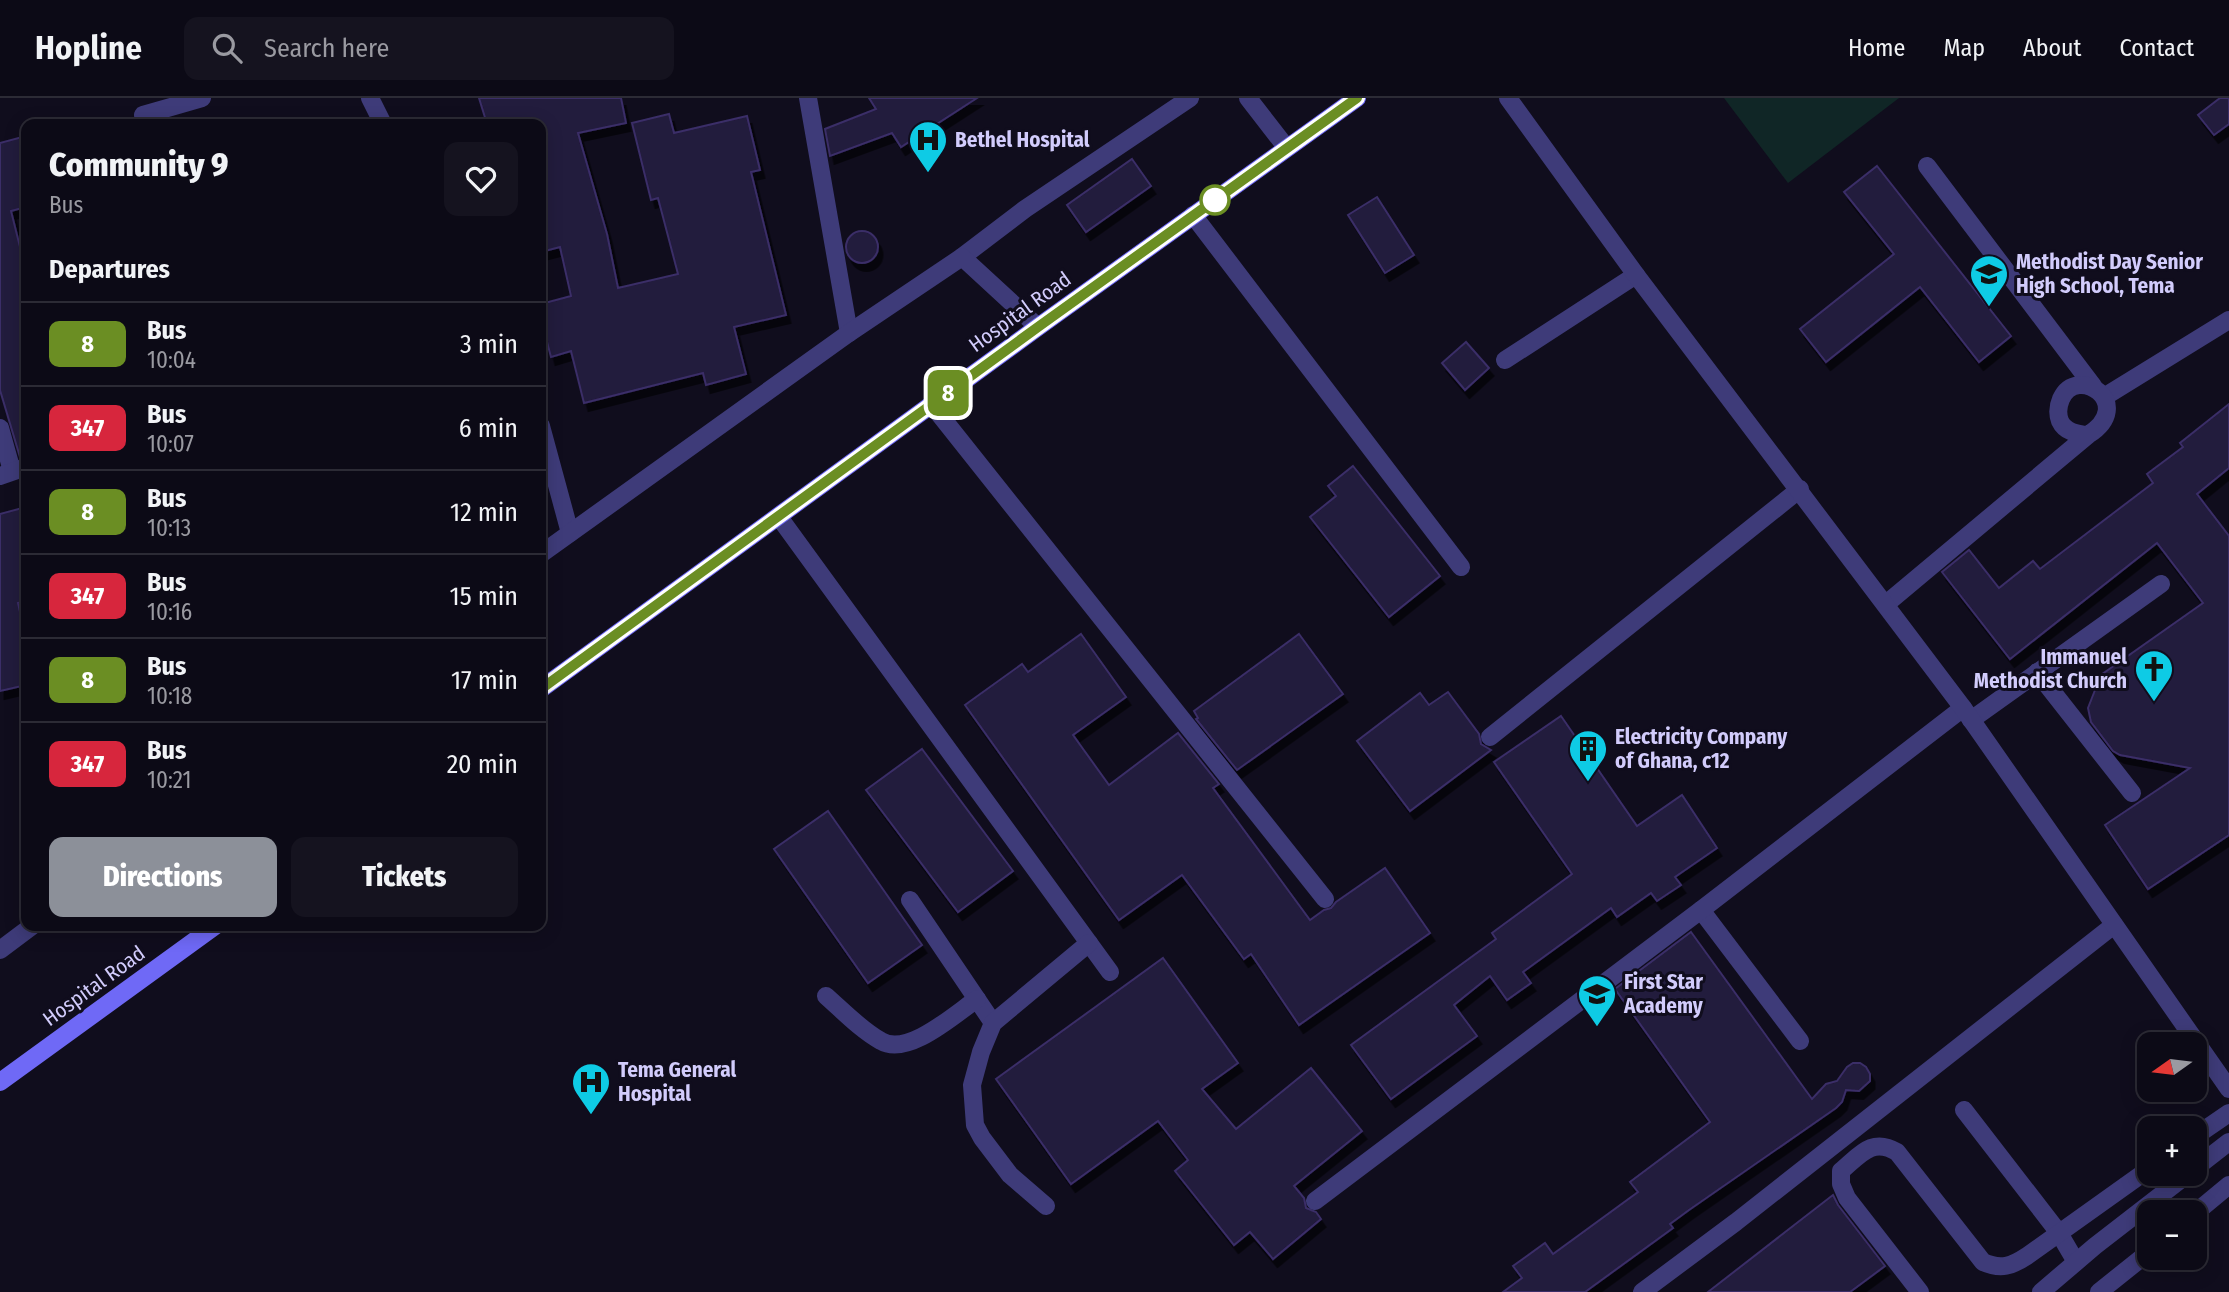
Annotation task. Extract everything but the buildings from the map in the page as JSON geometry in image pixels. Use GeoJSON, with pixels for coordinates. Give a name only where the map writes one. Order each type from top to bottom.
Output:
{"type":"FeatureCollection","features":[{"type":"Feature","properties":{"kind":"main road","name":"Hospital Road"},"geometry":{"type":"LineString","coordinates":[[546,685],[1357,98]]}},
{"type":"Feature","properties":{"kind":"main road","name":"Hospital Road"},"geometry":{"type":"LineString","coordinates":[[0,1082],[208,931]]}},
{"type":"Feature","properties":{"kind":"street"},"geometry":{"type":"LineString","coordinates":[[142,112],[202,98]]}},
{"type":"Feature","properties":{"kind":"street"},"geometry":{"type":"LineString","coordinates":[[370,98],[380,119]]}},
{"type":"Feature","properties":{"kind":"street"},"geometry":{"type":"LineString","coordinates":[[808,98],[849,333]]}},
{"type":"Feature","properties":{"kind":"street"},"geometry":{"type":"LineString","coordinates":[[546,550],[849,333],[962,257],[1025,209],[1190,98]]}},
{"type":"Feature","properties":{"kind":"street"},"geometry":{"type":"LineString","coordinates":[[1248,98],[1286,148]]}},
{"type":"Feature","properties":{"kind":"street"},"geometry":{"type":"LineString","coordinates":[[1508,98],[1636,275],[1800,489],[1967,714],[2229,1089]]}},
{"type":"Feature","properties":{"kind":"street"},"geometry":{"type":"LineString","coordinates":[[1886,604],[2101,426],[2108,412],[2099,391],[1927,166]]}},
{"type":"Feature","properties":{"kind":"street"},"geometry":{"type":"LineString","coordinates":[[1193,215],[1461,567]]}},
{"type":"Feature","properties":{"kind":"street"},"geometry":{"type":"LineString","coordinates":[[962,257],[1038,327]]}},
{"type":"Feature","properties":{"kind":"street"},"geometry":{"type":"LineString","coordinates":[[1505,360],[1636,275]]}},
{"type":"Feature","properties":{"kind":"street"},"geometry":{"type":"LineString","coordinates":[[2088,435],[2073,433],[2061,422],[2057,407],[2064,393],[2077,385],[2099,391],[2229,320]]}},
{"type":"Feature","properties":{"kind":"street"},"geometry":{"type":"LineString","coordinates":[[932,405],[1325,899]]}},
{"type":"Feature","properties":{"kind":"street"},"geometry":{"type":"LineString","coordinates":[[0,428],[13,471]]}},
{"type":"Feature","properties":{"kind":"street"},"geometry":{"type":"LineString","coordinates":[[546,445],[569,533]]}},
{"type":"Feature","properties":{"kind":"street"},"geometry":{"type":"LineString","coordinates":[[1490,737],[1800,489]]}},
{"type":"Feature","properties":{"kind":"street"},"geometry":{"type":"LineString","coordinates":[[779,517],[1110,972]]}},
{"type":"Feature","properties":{"kind":"street"},"geometry":{"type":"LineString","coordinates":[[1315,1201],[1701,910],[1967,714],[2037,672],[2161,584]]}},
{"type":"Feature","properties":{"kind":"street"},"geometry":{"type":"LineString","coordinates":[[2037,672],[2132,793]]}},
{"type":"Feature","properties":{"kind":"street"},"geometry":{"type":"LineString","coordinates":[[910,900],[993,1023]]}},
{"type":"Feature","properties":{"kind":"street"},"geometry":{"type":"LineString","coordinates":[[1701,910],[1800,1041]]}},
{"type":"Feature","properties":{"kind":"street"},"geometry":{"type":"LineString","coordinates":[[1642,1292],[1736,1222],[2114,925]]}},
{"type":"Feature","properties":{"kind":"street"},"geometry":{"type":"LineString","coordinates":[[0,950],[25,931]]}},
{"type":"Feature","properties":{"kind":"street"},"geometry":{"type":"LineString","coordinates":[[1046,1206],[1010,1175],[982,1138],[975,1125],[972,1084],[993,1023],[1089,943]]}},
{"type":"Feature","properties":{"kind":"street"},"geometry":{"type":"LineString","coordinates":[[826,996],[883,1043],[901,1044],[916,1041],[977,999]]}},
{"type":"Feature","properties":{"kind":"street"},"geometry":{"type":"LineString","coordinates":[[1964,1110],[2059,1233],[2076,1262]]}},
{"type":"Feature","properties":{"kind":"street"},"geometry":{"type":"LineString","coordinates":[[2207,1128],[2229,1113]]}},
{"type":"Feature","properties":{"kind":"street"},"geometry":{"type":"LineString","coordinates":[[2207,1159],[2229,1142]]}},
{"type":"Feature","properties":{"kind":"street"},"geometry":{"type":"LineString","coordinates":[[1920,1292],[1847,1198],[1841,1184],[1842,1171],[1872,1146],[1885,1145],[1896,1152],[1983,1262],[1994,1267],[2011,1266],[2137,1178]]}},
{"type":"Feature","properties":{"kind":"street"},"geometry":{"type":"LineString","coordinates":[[2207,1203],[2229,1185]]}},
{"type":"Feature","properties":{"kind":"street"},"geometry":{"type":"LineString","coordinates":[[2041,1292],[2173,1186]]}},
{"type":"Feature","properties":{"kind":"street"},"geometry":{"type":"LineString","coordinates":[[2099,1292],[2137,1262]]}},
{"type":"Feature","properties":{"kind":"green space"},"geometry":{"type":"Polygon","coordinates":[[[1724,98],[1899,98],[1788,183],[1724,98]]]}},
{"type":"Feature","properties":{"kind":"bus line","name":"8"},"geometry":{"type":"LineString","coordinates":[[546,685],[1357,98]]}},
{"type":"Feature","properties":{"kind":"place","name":"Bethel Hospital"},"geometry":{"type":"Point","coordinates":[928,174]}},
{"type":"Feature","properties":{"kind":"place","name":"Methodist Day Senior High School, Tema"},"geometry":{"type":"Point","coordinates":[1989,308]}},
{"type":"Feature","properties":{"kind":"place","name":"Immanuel Methodist Church"},"geometry":{"type":"Point","coordinates":[2154,703]}},
{"type":"Feature","properties":{"kind":"place","name":"Electricity Company of Ghana, c12"},"geometry":{"type":"Point","coordinates":[1588,783]}},
{"type":"Feature","properties":{"kind":"place","name":"First Star Academy"},"geometry":{"type":"Point","coordinates":[1597,1028]}},
{"type":"Feature","properties":{"kind":"place","name":"Tema General Hospital"},"geometry":{"type":"Point","coordinates":[591,1116]}}]}
